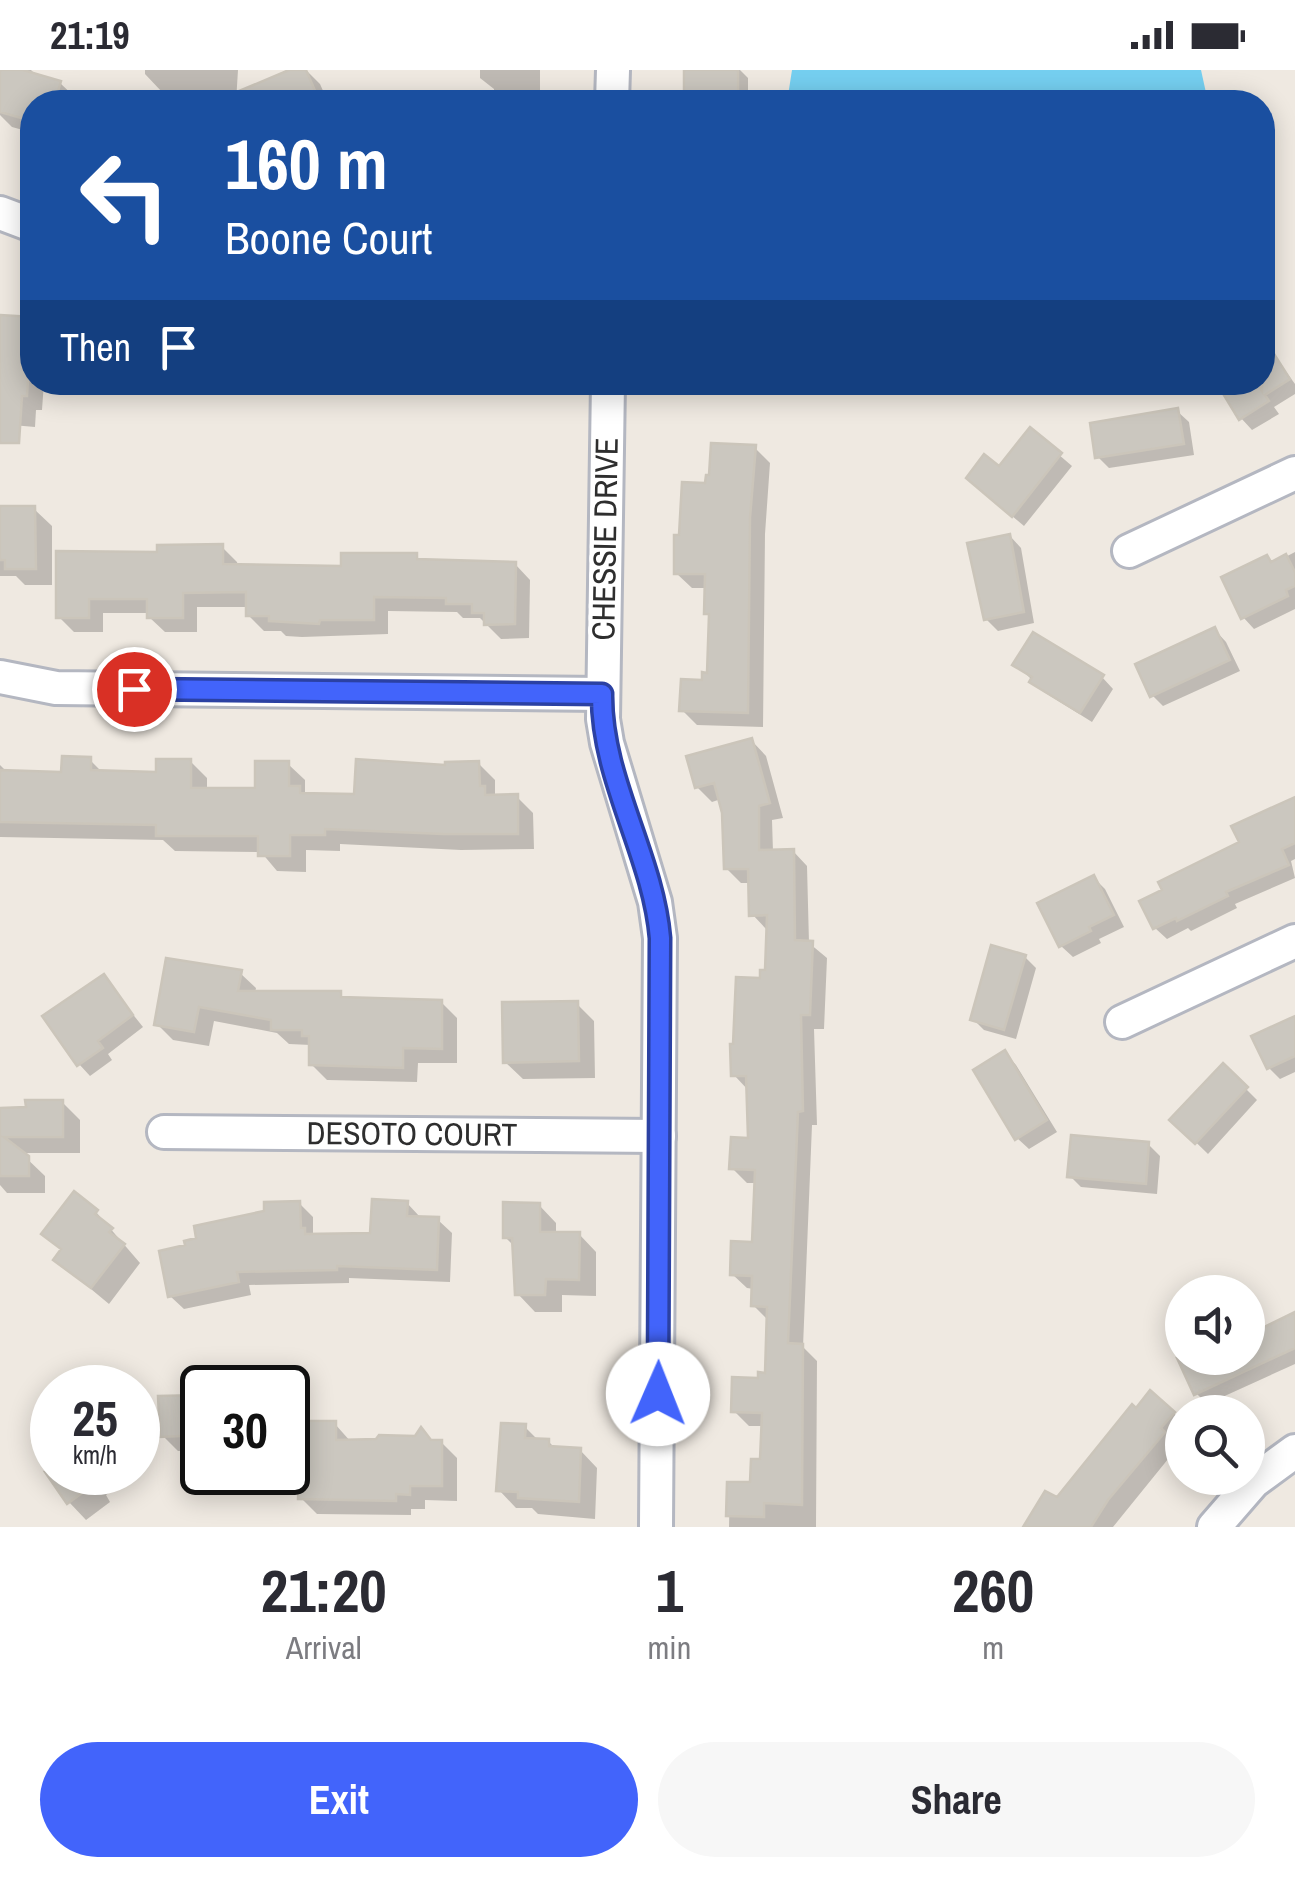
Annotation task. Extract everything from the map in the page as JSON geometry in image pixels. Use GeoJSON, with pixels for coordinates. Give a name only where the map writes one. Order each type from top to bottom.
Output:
{"type":"FeatureCollection","features":[{"type":"Feature","properties":{"kind":"street","name":"CHESSIE DRIVE"},"geometry":{"type":"LineString","coordinates":[[608,395],[602,694],[607,744],[659,927],[656,1527]]}},
{"type":"Feature","properties":{"kind":"street"},"geometry":{"type":"LineString","coordinates":[[1128,550],[1295,473]]}},
{"type":"Feature","properties":{"kind":"street"},"geometry":{"type":"LineString","coordinates":[[0,677],[56,688],[602,694]]}},
{"type":"Feature","properties":{"kind":"street"},"geometry":{"type":"LineString","coordinates":[[1122,1022],[1295,941]]}},
{"type":"Feature","properties":{"kind":"street","name":"DESOTO COURT"},"geometry":{"type":"LineString","coordinates":[[164,1132],[659,1136]]}},
{"type":"Feature","properties":{"kind":"street"},"geometry":{"type":"LineString","coordinates":[[1214,1527],[1252,1482],[1295,1450]]}},
{"type":"Feature","properties":{"kind":"water"},"geometry":{"type":"Polygon","coordinates":[[[792,70],[1201,70],[1205,90],[789,90],[792,70]]]}},
{"type":"Feature","properties":{"kind":"building"},"geometry":{"type":"Polygon","coordinates":[[[0,70],[23,70],[61,81],[58,90],[20,90],[20,118],[0,112],[0,70]]]}},
{"type":"Feature","properties":{"kind":"building"},"geometry":{"type":"Polygon","coordinates":[[[289,70],[306,70],[315,90],[242,90],[289,70]]]}},
{"type":"Feature","properties":{"kind":"building"},"geometry":{"type":"Polygon","coordinates":[[[684,70],[738,70],[738,90],[684,90],[684,70]]]}},
{"type":"Feature","properties":{"kind":"building"},"geometry":{"type":"Polygon","coordinates":[[[0,315],[20,316],[20,395],[27,396],[22,396],[19,443],[0,443],[0,315]]]}},
{"type":"Feature","properties":{"kind":"building"},"geometry":{"type":"Polygon","coordinates":[[[1275,355],[1290,379],[1275,389],[1275,355]]]}},
{"type":"Feature","properties":{"kind":"building"},"geometry":{"type":"Polygon","coordinates":[[[1224,395],[1265,395],[1269,401],[1239,420],[1224,395]]]}},
{"type":"Feature","properties":{"kind":"building"},"geometry":{"type":"Polygon","coordinates":[[[1178,408],[1184,444],[1095,458],[1090,423],[1178,408]]]}},
{"type":"Feature","properties":{"kind":"building"},"geometry":{"type":"Polygon","coordinates":[[[1030,427],[1062,453],[1012,517],[966,478],[984,454],[999,466],[1030,427]]]}},
{"type":"Feature","properties":{"kind":"building"},"geometry":{"type":"Polygon","coordinates":[[[711,443],[756,445],[750,518],[748,713],[679,711],[681,679],[702,680],[702,672],[707,673],[709,614],[704,614],[705,574],[674,574],[674,535],[679,535],[682,482],[705,483],[711,443]]]}},
{"type":"Feature","properties":{"kind":"building"},"geometry":{"type":"Polygon","coordinates":[[[0,506],[35,506],[36,569],[5,569],[5,560],[0,560],[0,506]]]}},
{"type":"Feature","properties":{"kind":"building"},"geometry":{"type":"Polygon","coordinates":[[[1010,534],[1024,612],[984,620],[967,543],[1010,534]]]}},
{"type":"Feature","properties":{"kind":"building"},"geometry":{"type":"Polygon","coordinates":[[[223,544],[223,564],[341,566],[341,553],[417,553],[417,559],[516,562],[515,624],[484,625],[484,613],[472,613],[472,604],[446,604],[446,598],[374,597],[374,620],[320,620],[319,624],[269,621],[269,616],[246,616],[246,592],[183,593],[183,618],[147,618],[147,599],[89,599],[89,618],[56,618],[56,551],[157,552],[157,545],[223,544]]]}},
{"type":"Feature","properties":{"kind":"building"},"geometry":{"type":"Polygon","coordinates":[[[1286,554],[1295,572],[1295,586],[1286,590],[1288,596],[1241,619],[1221,577],[1267,555],[1271,562],[1286,554]]]}},
{"type":"Feature","properties":{"kind":"building"},"geometry":{"type":"Polygon","coordinates":[[[1215,627],[1230,660],[1150,697],[1135,664],[1215,627]]]}},
{"type":"Feature","properties":{"kind":"building"},"geometry":{"type":"Polygon","coordinates":[[[1033,632],[1104,675],[1080,713],[1029,682],[1032,677],[1012,665],[1033,632]]]}},
{"type":"Feature","properties":{"kind":"building"},"geometry":{"type":"Polygon","coordinates":[[[752,738],[770,803],[759,806],[759,850],[794,849],[795,940],[813,941],[810,1015],[801,1015],[803,1111],[798,1112],[788,1343],[803,1344],[802,1505],[764,1503],[764,1517],[726,1516],[727,1482],[750,1482],[751,1459],[760,1459],[762,1413],[731,1412],[732,1377],[758,1378],[758,1372],[765,1373],[767,1307],[751,1306],[752,1276],[730,1275],[731,1241],[752,1242],[755,1170],[729,1169],[731,1137],[748,1138],[746,1076],[731,1076],[730,1044],[736,977],[760,978],[760,970],[765,970],[767,915],[749,916],[748,869],[724,869],[722,813],[714,783],[695,788],[686,756],[752,738]]]}},
{"type":"Feature","properties":{"kind":"building"},"geometry":{"type":"Polygon","coordinates":[[[62,756],[91,757],[91,770],[156,772],[156,759],[191,759],[191,788],[255,788],[255,761],[289,761],[289,786],[300,786],[300,793],[354,794],[356,759],[445,765],[479,761],[480,786],[485,786],[485,795],[518,794],[518,834],[325,829],[325,835],[290,835],[290,856],[258,856],[258,836],[156,836],[156,825],[0,822],[0,770],[61,772],[62,756]]]}},
{"type":"Feature","properties":{"kind":"building"},"geometry":{"type":"Polygon","coordinates":[[[1295,797],[1295,843],[1282,849],[1289,865],[1153,929],[1139,901],[1162,890],[1158,882],[1239,842],[1231,826],[1295,797]]]}},
{"type":"Feature","properties":{"kind":"building"},"geometry":{"type":"Polygon","coordinates":[[[1094,875],[1114,915],[1059,947],[1037,903],[1094,875]]]}},
{"type":"Feature","properties":{"kind":"building"},"geometry":{"type":"Polygon","coordinates":[[[991,945],[1026,955],[1004,1030],[970,1020],[991,945]]]}},
{"type":"Feature","properties":{"kind":"building"},"geometry":{"type":"Polygon","coordinates":[[[166,958],[242,970],[238,991],[341,991],[341,997],[442,1000],[442,1049],[403,1048],[403,1068],[309,1065],[309,1036],[302,1036],[302,1030],[271,1030],[271,1020],[199,1007],[194,1032],[154,1025],[166,958]]]}},
{"type":"Feature","properties":{"kind":"building"},"geometry":{"type":"Polygon","coordinates":[[[104,974],[133,1015],[98,1041],[103,1048],[77,1066],[42,1016],[104,974]]]}},
{"type":"Feature","properties":{"kind":"building"},"geometry":{"type":"Polygon","coordinates":[[[578,1001],[579,1061],[503,1063],[502,1002],[578,1001]]]}},
{"type":"Feature","properties":{"kind":"building"},"geometry":{"type":"Polygon","coordinates":[[[1295,1016],[1295,1056],[1267,1069],[1251,1036],[1295,1016]]]}},
{"type":"Feature","properties":{"kind":"building"},"geometry":{"type":"Polygon","coordinates":[[[1005,1050],[1047,1120],[1015,1140],[973,1070],[1005,1050]]]}},
{"type":"Feature","properties":{"kind":"building"},"geometry":{"type":"Polygon","coordinates":[[[1223,1063],[1248,1087],[1195,1144],[1169,1120],[1223,1063]]]}},
{"type":"Feature","properties":{"kind":"building"},"geometry":{"type":"Polygon","coordinates":[[[25,1100],[63,1100],[63,1137],[4,1137],[29,1156],[29,1176],[0,1176],[0,1108],[26,1107],[25,1100]]]}},
{"type":"Feature","properties":{"kind":"building"},"geometry":{"type":"Polygon","coordinates":[[[1071,1135],[1149,1142],[1146,1184],[1067,1177],[1071,1135]]]}},
{"type":"Feature","properties":{"kind":"building"},"geometry":{"type":"Polygon","coordinates":[[[74,1191],[98,1210],[95,1214],[113,1228],[109,1232],[125,1244],[91,1288],[53,1260],[61,1249],[41,1234],[74,1191]]]}},
{"type":"Feature","properties":{"kind":"building"},"geometry":{"type":"Polygon","coordinates":[[[372,1199],[408,1201],[407,1216],[439,1217],[437,1270],[337,1266],[337,1270],[237,1272],[239,1282],[168,1297],[159,1251],[196,1238],[194,1226],[264,1211],[264,1202],[300,1201],[301,1228],[305,1228],[305,1234],[370,1233],[372,1199]]]}},
{"type":"Feature","properties":{"kind":"building"},"geometry":{"type":"Polygon","coordinates":[[[503,1202],[540,1203],[540,1232],[580,1232],[579,1280],[546,1279],[545,1295],[515,1295],[512,1238],[503,1238],[503,1202]]]}},
{"type":"Feature","properties":{"kind":"building"},"geometry":{"type":"Polygon","coordinates":[[[1295,1312],[1295,1348],[1265,1362],[1265,1327],[1295,1312]]]}},
{"type":"Feature","properties":{"kind":"building"},"geometry":{"type":"Polygon","coordinates":[[[1185,1375],[1237,1375],[1194,1395],[1185,1375]]]}},
{"type":"Feature","properties":{"kind":"building"},"geometry":{"type":"Polygon","coordinates":[[[1150,1390],[1165,1403],[1165,1423],[1161,1428],[1165,1432],[1108,1500],[1091,1527],[1023,1527],[1045,1491],[1057,1497],[1132,1404],[1136,1408],[1150,1390]]]}},
{"type":"Feature","properties":{"kind":"building"},"geometry":{"type":"Polygon","coordinates":[[[160,1396],[180,1396],[180,1436],[160,1437],[160,1396]]]}},
{"type":"Feature","properties":{"kind":"building"},"geometry":{"type":"Polygon","coordinates":[[[310,1421],[336,1421],[336,1440],[415,1436],[421,1427],[431,1440],[442,1440],[442,1486],[410,1486],[410,1495],[396,1494],[396,1501],[298,1499],[298,1495],[310,1495],[310,1421]]]}},
{"type":"Feature","properties":{"kind":"building"},"geometry":{"type":"Polygon","coordinates":[[[501,1423],[526,1424],[525,1438],[549,1439],[549,1446],[581,1448],[579,1502],[518,1498],[518,1492],[496,1491],[501,1423]]]}},
{"type":"Feature","properties":{"kind":"building"},"geometry":{"type":"Polygon","coordinates":[[[61,1495],[79,1495],[67,1504],[61,1495]]]}},
{"type":"Feature","properties":{"kind":"route"},"geometry":{"type":"LineString","coordinates":[[134,689],[602,694],[607,744],[655,902],[660,938],[658,1394]]}}]}
